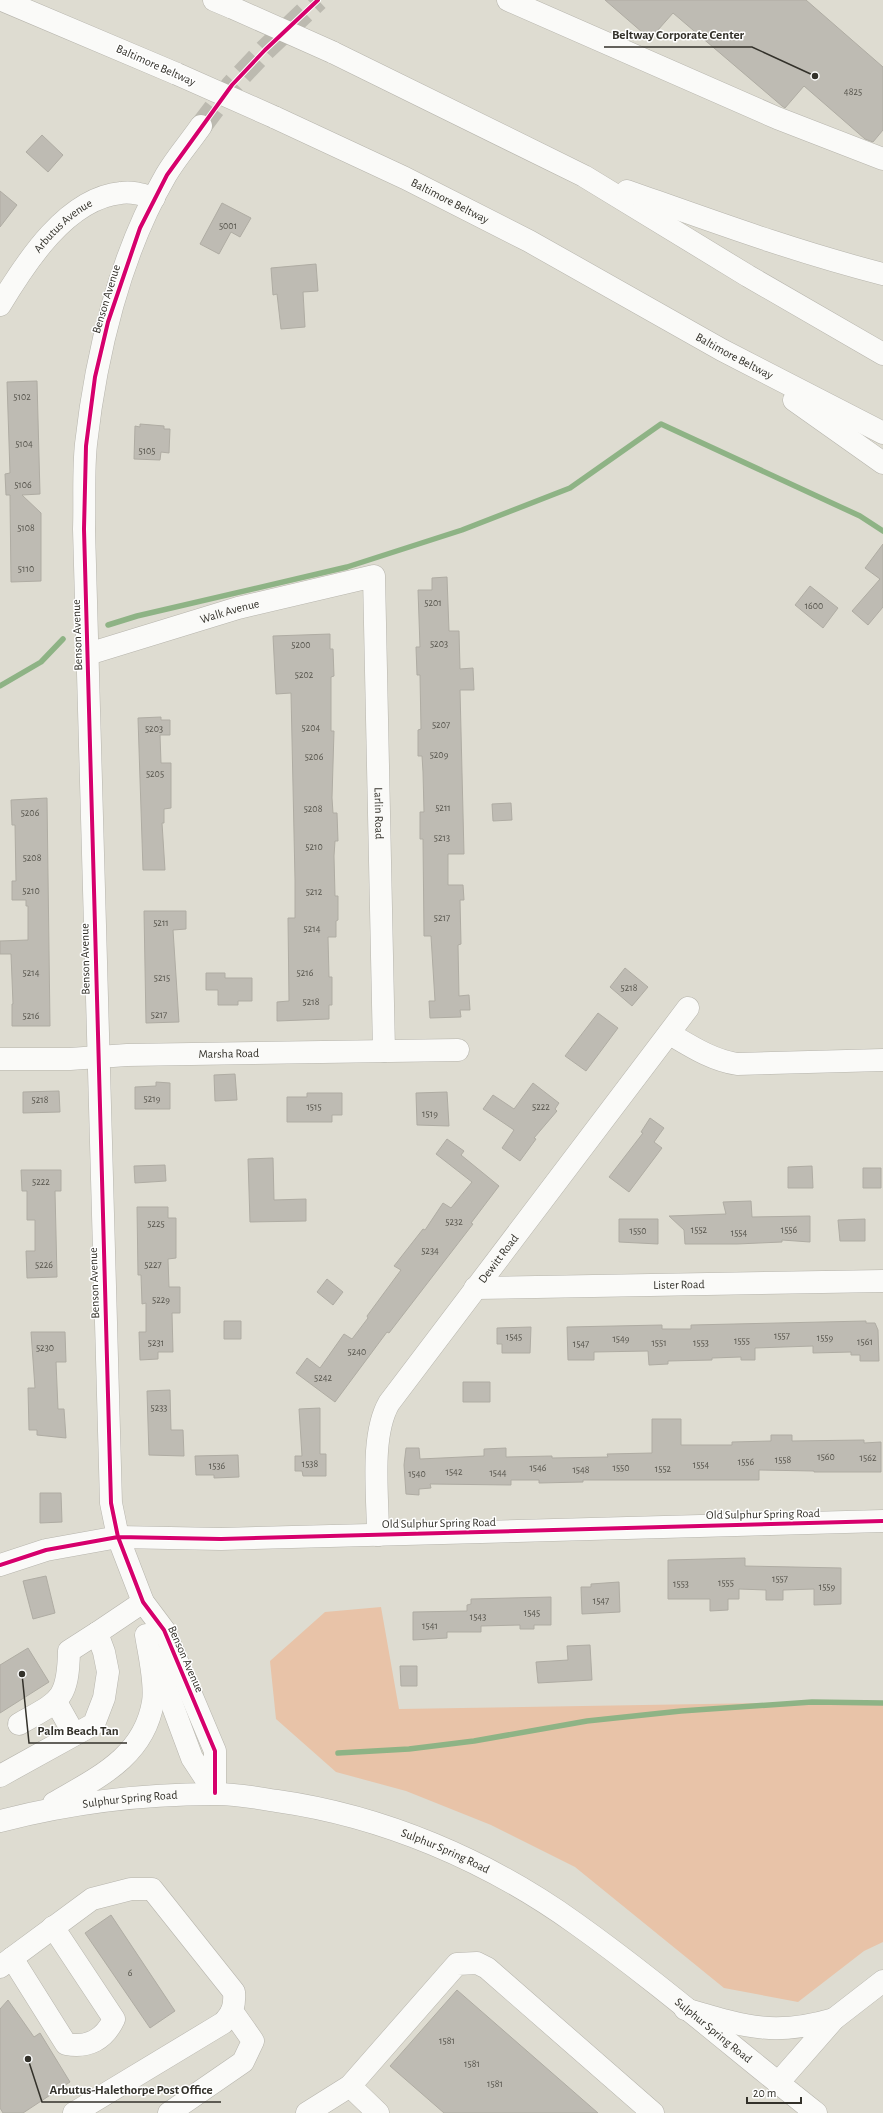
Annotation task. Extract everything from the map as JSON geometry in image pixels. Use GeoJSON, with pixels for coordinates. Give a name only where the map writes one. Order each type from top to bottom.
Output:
{"type":"FeatureCollection","features":[{"type":"Feature","properties":{"kind":"main road","name":"Baltimore Beltway"},"geometry":{"type":"LineString","coordinates":[[2,0],[177,74],[405,178],[529,241],[722,350],[883,433]]}},
{"type":"Feature","properties":{"kind":"main road"},"geometry":{"type":"LineString","coordinates":[[508,0],[777,118],[883,159]]}},
{"type":"Feature","properties":{"kind":"main road"},"geometry":{"type":"LineString","coordinates":[[224,4],[332,52],[584,176],[748,276],[883,354]]}},
{"type":"Feature","properties":{"kind":"main road","name":"Benson Avenue"},"geometry":{"type":"LineString","coordinates":[[201,126],[167,175],[154,198],[126,268],[108,322],[95,377],[86,446],[84,529],[111,1503],[118,1537],[143,1602],[164,1630],[214,1751],[215,1793]]}},
{"type":"Feature","properties":{"kind":"main road"},"geometry":{"type":"LineString","coordinates":[[584,176],[771,241],[837,262],[883,274]]}},
{"type":"Feature","properties":{"kind":"main road","name":"Arbutus Avenue"},"geometry":{"type":"LineString","coordinates":[[0,305],[36,251],[58,227],[82,207],[104,196],[122,192],[154,198]]}},
{"type":"Feature","properties":{"kind":"main road"},"geometry":{"type":"LineString","coordinates":[[722,350],[883,463]]}},
{"type":"Feature","properties":{"kind":"main road","name":"Walk Avenue"},"geometry":{"type":"LineString","coordinates":[[88,654],[238,608],[374,576]]}},
{"type":"Feature","properties":{"kind":"main road","name":"Larlin Road"},"geometry":{"type":"LineString","coordinates":[[374,576],[384,1051]]}},
{"type":"Feature","properties":{"kind":"main road","name":"Dewitt Road"},"geometry":{"type":"LineString","coordinates":[[378,1534],[379,1427],[383,1414],[389,1403],[475,1288],[670,1034],[688,1008]]}},
{"type":"Feature","properties":{"kind":"main road"},"geometry":{"type":"LineString","coordinates":[[670,1034],[705,1054],[721,1061],[737,1064],[883,1060]]}},
{"type":"Feature","properties":{"kind":"main road","name":"Marsha Road"},"geometry":{"type":"LineString","coordinates":[[0,1059],[458,1050]]}},
{"type":"Feature","properties":{"kind":"main road","name":"Lister Road"},"geometry":{"type":"LineString","coordinates":[[475,1288],[883,1281]]}},
{"type":"Feature","properties":{"kind":"main road","name":"Old Sulphur Spring Road"},"geometry":{"type":"LineString","coordinates":[[0,1565],[46,1550],[118,1537],[221,1539],[883,1521]]}},
{"type":"Feature","properties":{"kind":"main road"},"geometry":{"type":"LineString","coordinates":[[19,1724],[56,1702],[62,1694],[68,1673],[69,1651],[97,1634],[143,1602]]}},
{"type":"Feature","properties":{"kind":"main road","name":"Benson Avenue"},"geometry":{"type":"LineString","coordinates":[[143,1602],[146,1635],[192,1758],[215,1793]]}},
{"type":"Feature","properties":{"kind":"main road"},"geometry":{"type":"LineString","coordinates":[[0,1776],[94,1724],[104,1698],[108,1672],[104,1652],[97,1634]]}},
{"type":"Feature","properties":{"kind":"main road"},"geometry":{"type":"LineString","coordinates":[[42,1810],[109,1771],[127,1756],[137,1741],[147,1723],[153,1702],[146,1635]]}},
{"type":"Feature","properties":{"kind":"main road"},"geometry":{"type":"LineString","coordinates":[[56,1702],[74,1734]]}},
{"type":"Feature","properties":{"kind":"main road","name":"Sulphur Spring Road"},"geometry":{"type":"LineString","coordinates":[[0,1821],[42,1810],[96,1801],[215,1793],[294,1803],[396,1829],[451,1852],[508,1880],[574,1922],[816,2113]]}},
{"type":"Feature","properties":{"kind":"main road"},"geometry":{"type":"LineString","coordinates":[[53,1927],[114,2019],[109,2030],[101,2038],[80,2047],[66,2044],[6,1962],[53,1927],[92,1899],[131,1889],[152,1889],[234,1992],[234,2007],[223,2022],[74,2113]]}},
{"type":"Feature","properties":{"kind":"main road"},"geometry":{"type":"LineString","coordinates":[[307,2113],[350,2086],[386,2043],[457,1964],[477,1963],[487,1968],[653,2113]]}},
{"type":"Feature","properties":{"kind":"main road"},"geometry":{"type":"LineString","coordinates":[[778,2083],[834,2018],[883,1982]]}},
{"type":"Feature","properties":{"kind":"main road"},"geometry":{"type":"LineString","coordinates":[[685,2009],[743,2026],[770,2029],[798,2028],[834,2018]]}},
{"type":"Feature","properties":{"kind":"main road"},"geometry":{"type":"LineString","coordinates":[[169,2113],[243,2062],[253,2041],[232,2011]]}},
{"type":"Feature","properties":{"kind":"main road"},"geometry":{"type":"LineString","coordinates":[[350,2086],[378,2113]]}},
{"type":"Feature","properties":{"kind":"shaded area"},"geometry":{"type":"Polygon","coordinates":[[[381,1607],[399,1709],[883,1701],[883,1942],[864,1951],[798,2002],[724,1988],[575,1867],[491,1825],[406,1791],[336,1772],[276,1719],[270,1661],[325,1612],[381,1607]]]}},
{"type":"Feature","properties":{"kind":"building"},"geometry":{"type":"Polygon","coordinates":[[[605,0],[806,0],[883,67],[883,130],[873,142],[865,139],[804,86],[785,108],[673,13],[650,39],[605,0]]]}},
{"type":"Feature","properties":{"kind":"building"},"geometry":{"type":"Polygon","coordinates":[[[42,135],[63,155],[48,172],[26,152],[42,135]]]}},
{"type":"Feature","properties":{"kind":"building"},"geometry":{"type":"Polygon","coordinates":[[[0,191],[17,205],[0,227],[0,191]]]}},
{"type":"Feature","properties":{"kind":"building"},"geometry":{"type":"Polygon","coordinates":[[[222,203],[251,218],[240,237],[231,232],[219,254],[200,244],[222,203]]]}},
{"type":"Feature","properties":{"kind":"building"},"geometry":{"type":"Polygon","coordinates":[[[316,264],[318,291],[303,292],[305,327],[281,329],[277,294],[273,295],[271,268],[316,264]]]}},
{"type":"Feature","properties":{"kind":"building"},"geometry":{"type":"Polygon","coordinates":[[[37,381],[40,494],[22,495],[41,513],[41,581],[11,582],[10,495],[6,495],[5,474],[10,473],[7,382],[37,381]]]}},
{"type":"Feature","properties":{"kind":"building"},"geometry":{"type":"Polygon","coordinates":[[[140,424],[164,426],[164,429],[170,429],[169,453],[161,452],[160,460],[134,459],[135,426],[140,427],[140,424]]]}},
{"type":"Feature","properties":{"kind":"building"},"geometry":{"type":"Polygon","coordinates":[[[883,544],[883,607],[868,625],[852,611],[880,579],[865,568],[883,544]]]}},
{"type":"Feature","properties":{"kind":"building"},"geometry":{"type":"Polygon","coordinates":[[[447,577],[449,631],[459,631],[460,669],[473,668],[474,690],[460,690],[464,854],[448,854],[448,885],[463,885],[464,900],[460,900],[461,944],[458,945],[459,996],[469,995],[470,1010],[460,1010],[461,1017],[430,1018],[429,1001],[435,1001],[431,936],[424,936],[423,839],[420,839],[420,812],[424,812],[423,772],[422,756],[418,756],[418,730],[421,729],[420,675],[417,675],[416,647],[420,647],[418,590],[432,590],[432,578],[447,577]]]}},
{"type":"Feature","properties":{"kind":"building"},"geometry":{"type":"Polygon","coordinates":[[[810,586],[838,608],[823,628],[795,605],[810,586]]]}},
{"type":"Feature","properties":{"kind":"building"},"geometry":{"type":"Polygon","coordinates":[[[330,634],[330,649],[333,649],[334,676],[331,677],[331,731],[334,731],[332,798],[333,813],[337,813],[338,841],[335,841],[334,856],[335,896],[338,896],[338,920],[336,921],[336,937],[328,937],[329,977],[332,977],[332,1005],[329,1005],[329,1019],[277,1021],[277,1002],[289,1001],[288,918],[295,918],[295,880],[291,693],[276,694],[273,636],[330,634]]]}},
{"type":"Feature","properties":{"kind":"building"},"geometry":{"type":"Polygon","coordinates":[[[161,717],[161,720],[170,720],[170,735],[160,735],[161,763],[171,763],[171,808],[164,809],[164,823],[162,823],[165,870],[143,870],[138,718],[161,717]]]}},
{"type":"Feature","properties":{"kind":"building"},"geometry":{"type":"Polygon","coordinates":[[[47,798],[50,1026],[12,1026],[13,1004],[11,954],[0,954],[0,941],[28,940],[28,906],[26,906],[26,900],[12,900],[12,881],[16,881],[15,825],[12,825],[11,800],[47,798]]]}},
{"type":"Feature","properties":{"kind":"building"},"geometry":{"type":"Polygon","coordinates":[[[511,803],[512,820],[493,821],[492,804],[511,803]]]}},
{"type":"Feature","properties":{"kind":"building"},"geometry":{"type":"Polygon","coordinates":[[[144,911],[186,911],[186,929],[173,930],[179,1022],[146,1023],[144,911]]]}},
{"type":"Feature","properties":{"kind":"building"},"geometry":{"type":"Polygon","coordinates":[[[625,968],[648,987],[632,1006],[610,987],[625,968]]]}},
{"type":"Feature","properties":{"kind":"building"},"geometry":{"type":"Polygon","coordinates":[[[206,973],[225,973],[225,978],[252,978],[252,1001],[238,1001],[238,1005],[218,1005],[218,990],[206,990],[206,973]]]}},
{"type":"Feature","properties":{"kind":"building"},"geometry":{"type":"Polygon","coordinates":[[[598,1013],[618,1028],[586,1071],[565,1056],[598,1013]]]}},
{"type":"Feature","properties":{"kind":"building"},"geometry":{"type":"Polygon","coordinates":[[[235,1074],[237,1100],[215,1101],[214,1075],[235,1074]]]}},
{"type":"Feature","properties":{"kind":"building"},"geometry":{"type":"Polygon","coordinates":[[[156,1082],[170,1083],[170,1109],[135,1109],[135,1087],[156,1086],[156,1082]]]}},
{"type":"Feature","properties":{"kind":"building"},"geometry":{"type":"Polygon","coordinates":[[[533,1083],[559,1103],[555,1109],[557,1111],[534,1138],[536,1139],[520,1161],[502,1148],[514,1130],[483,1109],[493,1095],[514,1109],[533,1083]]]}},
{"type":"Feature","properties":{"kind":"building"},"geometry":{"type":"Polygon","coordinates":[[[59,1091],[60,1112],[23,1113],[23,1092],[59,1091]]]}},
{"type":"Feature","properties":{"kind":"building"},"geometry":{"type":"Polygon","coordinates":[[[447,1092],[449,1126],[417,1125],[416,1093],[447,1092]]]}},
{"type":"Feature","properties":{"kind":"building"},"geometry":{"type":"Polygon","coordinates":[[[307,1093],[342,1093],[342,1115],[332,1115],[332,1122],[287,1122],[287,1097],[307,1097],[307,1093]]]}},
{"type":"Feature","properties":{"kind":"building"},"geometry":{"type":"Polygon","coordinates":[[[650,1118],[664,1128],[654,1142],[662,1148],[629,1192],[609,1177],[643,1133],[641,1132],[650,1118]]]}},
{"type":"Feature","properties":{"kind":"building"},"geometry":{"type":"Polygon","coordinates":[[[447,1139],[464,1151],[461,1155],[499,1186],[471,1223],[473,1224],[389,1333],[387,1332],[335,1402],[296,1373],[307,1358],[320,1368],[344,1334],[352,1339],[401,1270],[394,1266],[423,1229],[425,1230],[443,1203],[451,1208],[472,1182],[436,1154],[447,1139]]]}},
{"type":"Feature","properties":{"kind":"building"},"geometry":{"type":"Polygon","coordinates":[[[273,1158],[274,1200],[306,1199],[306,1221],[250,1222],[248,1159],[273,1158]]]}},
{"type":"Feature","properties":{"kind":"building"},"geometry":{"type":"Polygon","coordinates":[[[165,1165],[166,1181],[135,1183],[134,1166],[165,1165]]]}},
{"type":"Feature","properties":{"kind":"building"},"geometry":{"type":"Polygon","coordinates":[[[812,1166],[813,1188],[788,1188],[788,1167],[812,1166]]]}},
{"type":"Feature","properties":{"kind":"building"},"geometry":{"type":"Polygon","coordinates":[[[863,1168],[881,1168],[881,1188],[863,1188],[863,1168]]]}},
{"type":"Feature","properties":{"kind":"building"},"geometry":{"type":"Polygon","coordinates":[[[21,1170],[61,1170],[61,1191],[55,1191],[57,1277],[27,1278],[26,1251],[35,1251],[35,1220],[27,1220],[27,1191],[22,1191],[21,1170]]]}},
{"type":"Feature","properties":{"kind":"building"},"geometry":{"type":"Polygon","coordinates":[[[751,1201],[752,1217],[810,1216],[810,1242],[782,1240],[782,1242],[737,1244],[685,1244],[684,1230],[669,1216],[726,1214],[723,1202],[751,1201]]]}},
{"type":"Feature","properties":{"kind":"building"},"geometry":{"type":"Polygon","coordinates":[[[137,1207],[168,1207],[168,1218],[176,1218],[176,1258],[168,1259],[169,1287],[180,1287],[180,1313],[172,1313],[173,1352],[158,1352],[158,1359],[140,1360],[139,1332],[146,1332],[146,1303],[142,1304],[141,1275],[138,1275],[137,1207]]]}},
{"type":"Feature","properties":{"kind":"building"},"geometry":{"type":"Polygon","coordinates":[[[619,1219],[658,1219],[658,1244],[619,1242],[619,1219]]]}},
{"type":"Feature","properties":{"kind":"building"},"geometry":{"type":"Polygon","coordinates":[[[865,1219],[865,1241],[840,1241],[838,1220],[865,1219]]]}},
{"type":"Feature","properties":{"kind":"building"},"geometry":{"type":"Polygon","coordinates":[[[327,1279],[343,1292],[333,1305],[317,1292],[327,1279]]]}},
{"type":"Feature","properties":{"kind":"building"},"geometry":{"type":"Polygon","coordinates":[[[224,1321],[241,1321],[241,1339],[224,1339],[224,1321]]]}},
{"type":"Feature","properties":{"kind":"building"},"geometry":{"type":"Polygon","coordinates":[[[866,1321],[866,1323],[875,1323],[878,1330],[879,1361],[860,1361],[860,1355],[851,1355],[851,1352],[813,1353],[813,1346],[755,1348],[755,1360],[741,1360],[741,1357],[712,1358],[712,1360],[668,1361],[668,1364],[649,1365],[648,1351],[594,1352],[594,1360],[568,1360],[567,1327],[662,1325],[662,1329],[691,1329],[691,1325],[866,1321]]]}},
{"type":"Feature","properties":{"kind":"building"},"geometry":{"type":"Polygon","coordinates":[[[531,1327],[530,1353],[502,1353],[502,1344],[497,1344],[497,1328],[531,1327]]]}},
{"type":"Feature","properties":{"kind":"building"},"geometry":{"type":"Polygon","coordinates":[[[31,1332],[65,1332],[66,1362],[56,1362],[58,1409],[64,1409],[66,1438],[37,1435],[37,1430],[29,1430],[28,1388],[35,1388],[31,1332]]]}},
{"type":"Feature","properties":{"kind":"building"},"geometry":{"type":"Polygon","coordinates":[[[463,1382],[490,1382],[490,1402],[463,1402],[463,1382]]]}},
{"type":"Feature","properties":{"kind":"building"},"geometry":{"type":"Polygon","coordinates":[[[170,1390],[171,1430],[183,1430],[184,1456],[149,1455],[147,1391],[170,1390]]]}},
{"type":"Feature","properties":{"kind":"building"},"geometry":{"type":"Polygon","coordinates":[[[320,1408],[320,1454],[326,1454],[326,1476],[303,1476],[302,1471],[295,1471],[295,1456],[302,1456],[299,1409],[320,1408]]]}},
{"type":"Feature","properties":{"kind":"building"},"geometry":{"type":"Polygon","coordinates":[[[652,1419],[681,1419],[681,1445],[732,1445],[732,1442],[771,1441],[771,1435],[792,1435],[792,1441],[864,1440],[864,1443],[881,1442],[881,1472],[759,1470],[759,1480],[583,1480],[583,1482],[539,1483],[539,1480],[511,1480],[511,1485],[430,1484],[431,1488],[419,1489],[419,1495],[406,1494],[404,1465],[406,1448],[419,1448],[420,1459],[484,1456],[484,1449],[506,1448],[506,1457],[608,1457],[607,1454],[652,1453],[652,1419]]]}},
{"type":"Feature","properties":{"kind":"building"},"geometry":{"type":"Polygon","coordinates":[[[238,1455],[239,1477],[214,1478],[214,1475],[196,1475],[195,1456],[238,1455]]]}},
{"type":"Feature","properties":{"kind":"building"},"geometry":{"type":"Polygon","coordinates":[[[40,1493],[61,1493],[62,1522],[40,1523],[40,1493]]]}},
{"type":"Feature","properties":{"kind":"building"},"geometry":{"type":"Polygon","coordinates":[[[745,1558],[745,1566],[841,1568],[841,1604],[814,1605],[814,1589],[783,1590],[783,1600],[766,1600],[766,1590],[739,1589],[739,1599],[728,1599],[728,1610],[710,1611],[710,1599],[668,1599],[668,1560],[745,1558]]]}},
{"type":"Feature","properties":{"kind":"building"},"geometry":{"type":"Polygon","coordinates":[[[46,1576],[55,1613],[33,1619],[23,1581],[46,1576]]]}},
{"type":"Feature","properties":{"kind":"building"},"geometry":{"type":"Polygon","coordinates":[[[619,1582],[620,1612],[582,1614],[581,1587],[591,1587],[591,1584],[619,1582]]]}},
{"type":"Feature","properties":{"kind":"building"},"geometry":{"type":"Polygon","coordinates":[[[551,1597],[551,1625],[534,1625],[534,1629],[520,1629],[520,1625],[481,1626],[481,1632],[447,1632],[447,1638],[413,1640],[413,1612],[467,1611],[467,1605],[471,1604],[471,1599],[551,1597]]]}},
{"type":"Feature","properties":{"kind":"building"},"geometry":{"type":"Polygon","coordinates":[[[590,1645],[592,1680],[538,1683],[536,1662],[568,1660],[567,1646],[590,1645]]]}},
{"type":"Feature","properties":{"kind":"building"},"geometry":{"type":"Polygon","coordinates":[[[28,1648],[49,1682],[0,1713],[0,1665],[28,1648]]]}},
{"type":"Feature","properties":{"kind":"building"},"geometry":{"type":"Polygon","coordinates":[[[400,1666],[417,1666],[417,1686],[401,1686],[400,1666]]]}},
{"type":"Feature","properties":{"kind":"building"},"geometry":{"type":"Polygon","coordinates":[[[111,1915],[175,2011],[150,2028],[85,1933],[111,1915]]]}},
{"type":"Feature","properties":{"kind":"building"},"geometry":{"type":"Polygon","coordinates":[[[457,1990],[598,2113],[444,2113],[390,2066],[457,1990]]]}},
{"type":"Feature","properties":{"kind":"building"},"geometry":{"type":"Polygon","coordinates":[[[8,2000],[34,2037],[40,2033],[70,2082],[23,2113],[3,2113],[0,2108],[0,2009],[8,2000]]]}},
{"type":"Feature","properties":{"kind":"waterway"},"geometry":{"type":"LineString","coordinates":[[108,625],[137,616],[347,567],[462,530],[570,488],[661,424],[860,516],[883,531]]}},
{"type":"Feature","properties":{"kind":"waterway"},"geometry":{"type":"LineString","coordinates":[[0,686],[41,662],[63,639]]}},
{"type":"Feature","properties":{"kind":"waterway"},"geometry":{"type":"LineString","coordinates":[[338,1753],[409,1749],[474,1741],[587,1721],[681,1711],[812,1702],[883,1703]]}},
{"type":"Feature","properties":{"kind":"tunnel"},"geometry":{"type":"LineString","coordinates":[[201,126],[232,85],[265,50],[318,0]]}},
{"type":"Feature","properties":{"kind":"cycle path"},"geometry":{"type":"LineString","coordinates":[[215,1793],[215,1751],[164,1630],[143,1602],[118,1537],[111,1503],[84,529],[86,446],[95,377],[108,322],[140,228],[167,175],[232,85],[265,50],[318,0]]}},
{"type":"Feature","properties":{"kind":"cycle path"},"geometry":{"type":"LineString","coordinates":[[0,1565],[46,1550],[118,1537],[221,1539],[883,1521]]}},
{"type":"Feature","properties":{"kind":"place","name":"Beltway Corporate Center"},"geometry":{"type":"Point","coordinates":[815,76]}},
{"type":"Feature","properties":{"kind":"place","name":"Palm Beach Tan"},"geometry":{"type":"Point","coordinates":[22,1674]}},
{"type":"Feature","properties":{"kind":"place","name":"Arbutus-Halethorpe Post Office"},"geometry":{"type":"Point","coordinates":[28,2059]}}]}
